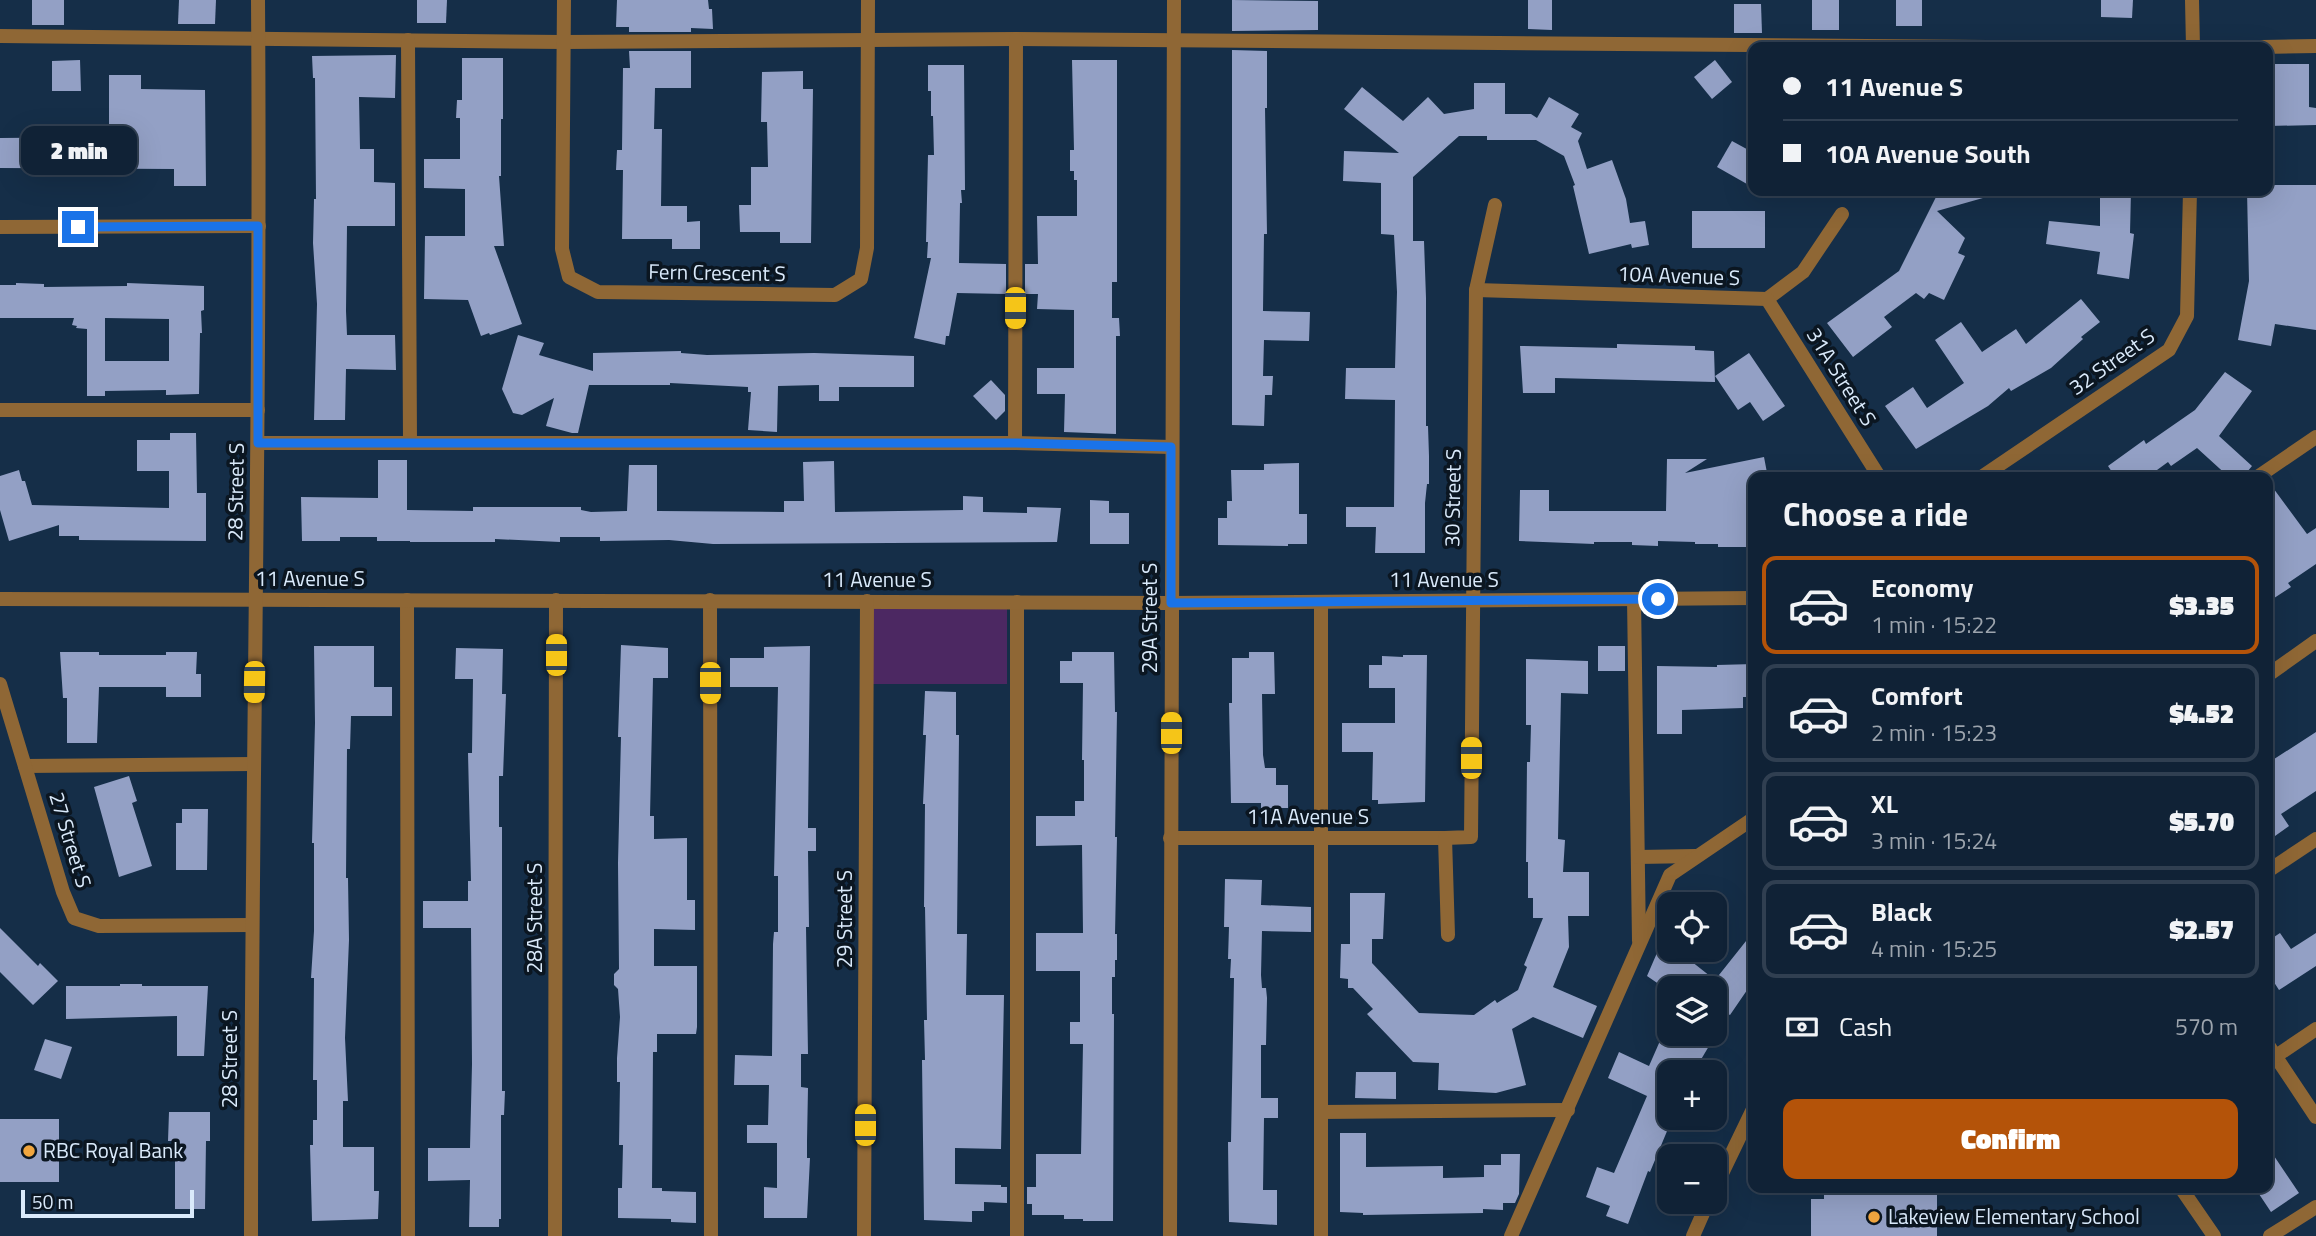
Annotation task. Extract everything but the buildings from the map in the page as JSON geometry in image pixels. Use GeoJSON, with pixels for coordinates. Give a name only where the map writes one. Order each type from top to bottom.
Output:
{"type":"FeatureCollection","features":[{"type":"Feature","properties":{"kind":"street","name":"28 Street S"},"geometry":{"type":"LineString","coordinates":[[251,1236],[251,925],[258,443],[258,0]]}},
{"type":"Feature","properties":{"kind":"street","name":"Fern Crescent S"},"geometry":{"type":"LineString","coordinates":[[564,0],[562,249],[569,277],[598,292],[835,295],[861,279],[867,247],[868,0]]}},
{"type":"Feature","properties":{"kind":"street","name":"29A Street S"},"geometry":{"type":"LineString","coordinates":[[1170,1236],[1174,0]]}},
{"type":"Feature","properties":{"kind":"street"},"geometry":{"type":"LineString","coordinates":[[2192,0],[2193,42]]}},
{"type":"Feature","properties":{"kind":"street"},"geometry":{"type":"LineString","coordinates":[[0,36],[563,42],[1016,39],[1748,45]]}},
{"type":"Feature","properties":{"kind":"street"},"geometry":{"type":"LineString","coordinates":[[1015,443],[1016,39]]}},
{"type":"Feature","properties":{"kind":"street"},"geometry":{"type":"LineString","coordinates":[[408,40],[410,443]]}},
{"type":"Feature","properties":{"kind":"street"},"geometry":{"type":"LineString","coordinates":[[2273,47],[2316,46]]}},
{"type":"Feature","properties":{"kind":"street","name":"32 Street S"},"geometry":{"type":"LineString","coordinates":[[1989,472],[2169,350],[2187,316],[2190,196]]}},
{"type":"Feature","properties":{"kind":"street","name":"30 Street S"},"geometry":{"type":"LineString","coordinates":[[1445,838],[1471,837],[1476,290],[1495,205]]}},
{"type":"Feature","properties":{"kind":"street","name":"10A Avenue S"},"geometry":{"type":"LineString","coordinates":[[1476,290],[1767,299],[1804,272],[1842,214]]}},
{"type":"Feature","properties":{"kind":"street"},"geometry":{"type":"LineString","coordinates":[[0,227],[258,226]]}},
{"type":"Feature","properties":{"kind":"street","name":"31A Street S"},"geometry":{"type":"LineString","coordinates":[[1767,299],[1876,472]]}},
{"type":"Feature","properties":{"kind":"street"},"geometry":{"type":"LineString","coordinates":[[0,410],[258,410]]}},
{"type":"Feature","properties":{"kind":"street"},"geometry":{"type":"LineString","coordinates":[[2265,472],[2316,437]]}},
{"type":"Feature","properties":{"kind":"street"},"geometry":{"type":"LineString","coordinates":[[258,443],[1015,443],[1171,447]]}},
{"type":"Feature","properties":{"kind":"street","name":"11 Avenue S"},"geometry":{"type":"LineString","coordinates":[[0,598],[1171,603],[1748,598]]}},
{"type":"Feature","properties":{"kind":"street"},"geometry":{"type":"LineString","coordinates":[[1634,599],[1640,946]]}},
{"type":"Feature","properties":{"kind":"street"},"geometry":{"type":"LineString","coordinates":[[407,600],[408,1236]]}},
{"type":"Feature","properties":{"kind":"street","name":"28A Street S"},"geometry":{"type":"LineString","coordinates":[[555,1236],[556,600]]}},
{"type":"Feature","properties":{"kind":"street"},"geometry":{"type":"LineString","coordinates":[[710,600],[711,1236]]}},
{"type":"Feature","properties":{"kind":"street","name":"29 Street S"},"geometry":{"type":"LineString","coordinates":[[864,1236],[867,601]]}},
{"type":"Feature","properties":{"kind":"street"},"geometry":{"type":"LineString","coordinates":[[1017,602],[1017,1236]]}},
{"type":"Feature","properties":{"kind":"street"},"geometry":{"type":"LineString","coordinates":[[1321,602],[1321,1236]]}},
{"type":"Feature","properties":{"kind":"street"},"geometry":{"type":"LineString","coordinates":[[2273,671],[2316,641]]}},
{"type":"Feature","properties":{"kind":"street","name":"27 Street S"},"geometry":{"type":"LineString","coordinates":[[0,684],[63,892],[74,918],[99,926],[251,925]]}},
{"type":"Feature","properties":{"kind":"street"},"geometry":{"type":"LineString","coordinates":[[25,766],[253,764]]}},
{"type":"Feature","properties":{"kind":"street"},"geometry":{"type":"LineString","coordinates":[[1511,1236],[1670,875],[1748,822]]}},
{"type":"Feature","properties":{"kind":"street","name":"11A Avenue S"},"geometry":{"type":"LineString","coordinates":[[1170,838],[1445,838]]}},
{"type":"Feature","properties":{"kind":"street"},"geometry":{"type":"LineString","coordinates":[[1445,838],[1448,935]]}},
{"type":"Feature","properties":{"kind":"street"},"geometry":{"type":"LineString","coordinates":[[2273,868],[2316,839]]}},
{"type":"Feature","properties":{"kind":"street"},"geometry":{"type":"LineString","coordinates":[[1638,857],[1698,856]]}},
{"type":"Feature","properties":{"kind":"street"},"geometry":{"type":"LineString","coordinates":[[2273,1050],[2316,1029]]}},
{"type":"Feature","properties":{"kind":"street"},"geometry":{"type":"LineString","coordinates":[[2273,1052],[2316,1117]]}},
{"type":"Feature","properties":{"kind":"street"},"geometry":{"type":"LineString","coordinates":[[1321,1112],[1568,1110]]}},
{"type":"Feature","properties":{"kind":"street"},"geometry":{"type":"LineString","coordinates":[[1727,1163],[1748,1119]]}},
{"type":"Feature","properties":{"kind":"street"},"geometry":{"type":"LineString","coordinates":[[2184,1193],[2214,1236]]}},
{"type":"Feature","properties":{"kind":"street"},"geometry":{"type":"LineString","coordinates":[[2270,1236],[2316,1207]]}},
{"type":"Feature","properties":{"kind":"street"},"geometry":{"type":"LineString","coordinates":[[1693,1236],[1703,1214]]}},
{"type":"Feature","properties":{"kind":"shaded area"},"geometry":{"type":"Polygon","coordinates":[[[867,601],[1007,602],[1007,684],[867,684],[867,601]]]}},
{"type":"Feature","properties":{"kind":"place","name":"RBC Royal Bank"},"geometry":{"type":"Point","coordinates":[29,1151]}},
{"type":"Feature","properties":{"kind":"place","name":"Lakeview Elementary School"},"geometry":{"type":"Point","coordinates":[1874,1217]}},
{"type":"Feature","properties":{"kind":"route"},"geometry":{"type":"LineString","coordinates":[[78,227],[258,226],[258,443],[1015,443],[1171,447],[1171,603],[1658,599]]}}]}
